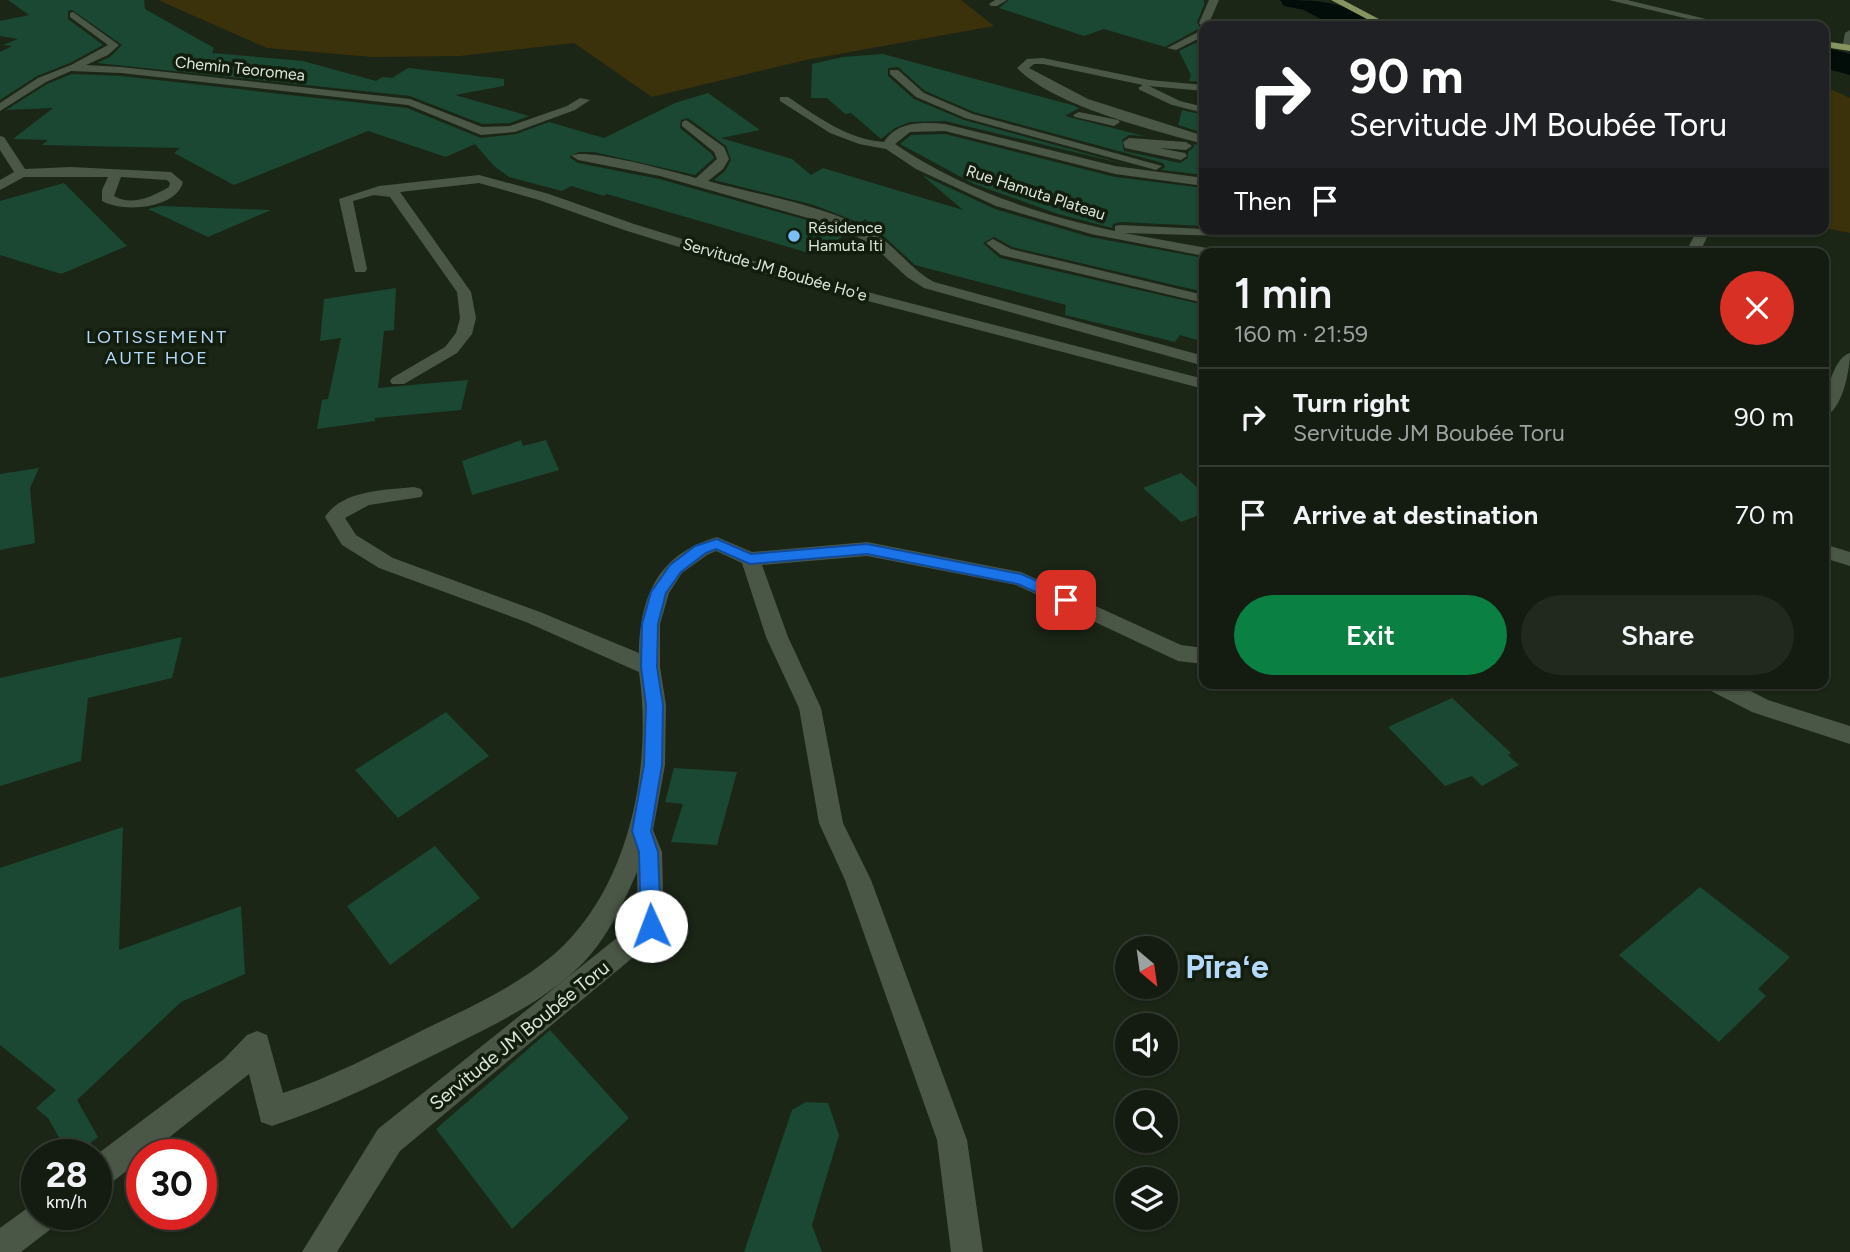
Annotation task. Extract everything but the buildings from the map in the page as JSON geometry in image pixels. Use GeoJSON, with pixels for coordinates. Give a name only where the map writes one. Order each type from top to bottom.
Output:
{"type":"FeatureCollection","features":[{"type":"Feature","properties":{"kind":"main road"},"geometry":{"type":"LineString","coordinates":[[1336,0],[1377,21]]}},
{"type":"Feature","properties":{"kind":"main road"},"geometry":{"type":"LineString","coordinates":[[1829,45],[1848,48]]}},
{"type":"Feature","properties":{"kind":"street"},"geometry":{"type":"LineString","coordinates":[[1205,21],[1214,0]]}},
{"type":"Feature","properties":{"kind":"street"},"geometry":{"type":"LineString","coordinates":[[1614,0],[1708,21]]}},
{"type":"Feature","properties":{"kind":"street"},"geometry":{"type":"LineString","coordinates":[[69,68],[104,53],[114,45],[73,15]]}},
{"type":"Feature","properties":{"kind":"street"},"geometry":{"type":"LineString","coordinates":[[1848,48],[1850,33]]}},
{"type":"Feature","properties":{"kind":"street"},"geometry":{"type":"LineString","coordinates":[[1172,48],[1199,34]]}},
{"type":"Feature","properties":{"kind":"street"},"geometry":{"type":"LineString","coordinates":[[1199,88],[1139,82],[1043,61],[1031,61],[1022,68],[1080,99],[1146,124],[1199,140]]}},
{"type":"Feature","properties":{"kind":"street","name":"Chemin Teoromea"},"geometry":{"type":"LineString","coordinates":[[0,108],[42,80],[69,68],[121,71],[410,102],[481,131],[511,129],[571,108],[584,100]]}},
{"type":"Feature","properties":{"kind":"street"},"geometry":{"type":"LineString","coordinates":[[894,72],[920,95],[959,113],[1118,155],[1199,181]]}},
{"type":"Feature","properties":{"kind":"street"},"geometry":{"type":"LineString","coordinates":[[1139,82],[1140,86],[1152,93],[1199,108]]}},
{"type":"Feature","properties":{"kind":"street"},"geometry":{"type":"LineString","coordinates":[[784,99],[855,141],[878,147],[890,146]]}},
{"type":"Feature","properties":{"kind":"street"},"geometry":{"type":"LineString","coordinates":[[1079,116],[1146,124]]}},
{"type":"Feature","properties":{"kind":"street"},"geometry":{"type":"LineString","coordinates":[[686,124],[720,150],[723,159],[719,166],[699,182]]}},
{"type":"Feature","properties":{"kind":"street","name":"Rue Hamuta Plateau"},"geometry":{"type":"LineString","coordinates":[[1199,182],[1115,170],[933,127],[899,131],[891,137],[888,145],[914,163],[958,186],[996,201],[1099,231],[1148,243],[1199,251]]}},
{"type":"Feature","properties":{"kind":"street"},"geometry":{"type":"LineString","coordinates":[[0,140],[20,173]]}},
{"type":"Feature","properties":{"kind":"street"},"geometry":{"type":"LineString","coordinates":[[1181,156],[1142,149],[1129,145],[1129,142],[1199,141]]}},
{"type":"Feature","properties":{"kind":"street"},"geometry":{"type":"LineString","coordinates":[[578,156],[608,160],[699,182],[849,227],[869,236],[913,278],[929,285],[1199,359]]}},
{"type":"Feature","properties":{"kind":"street"},"geometry":{"type":"LineString","coordinates":[[0,186],[20,173],[116,174],[178,177],[175,189],[152,202],[104,203],[116,174]]}},
{"type":"Feature","properties":{"kind":"street","name":"Servitude JM Boubée Ho'e"},"geometry":{"type":"LineString","coordinates":[[360,269],[346,199],[372,191],[479,179],[544,197],[629,227],[781,274],[1199,383]]}},
{"type":"Feature","properties":{"kind":"street"},"geometry":{"type":"LineString","coordinates":[[372,191],[394,193],[464,292],[468,318],[464,334],[451,349],[398,381]]}},
{"type":"Feature","properties":{"kind":"street"},"geometry":{"type":"LineString","coordinates":[[1099,231],[1136,228],[1199,231]]}},
{"type":"Feature","properties":{"kind":"street"},"geometry":{"type":"LineString","coordinates":[[993,243],[1006,252],[1199,298]]}},
{"type":"Feature","properties":{"kind":"street"},"geometry":{"type":"LineString","coordinates":[[1829,401],[1850,358]]}},
{"type":"Feature","properties":{"kind":"street"},"geometry":{"type":"LineString","coordinates":[[414,493],[373,497],[348,504],[334,517],[349,540],[386,563],[533,617],[649,667]]}},
{"type":"Feature","properties":{"kind":"street","name":"Servitude JM Boubée Toru"},"geometry":{"type":"LineString","coordinates":[[318,1252],[389,1140],[651,926],[649,852],[641,831],[653,765],[655,705],[649,667],[650,624],[659,592],[676,568],[701,550],[717,544],[750,559],[867,549],[1021,579],[1178,653],[1199,655]]}},
{"type":"Feature","properties":{"kind":"street"},"geometry":{"type":"LineString","coordinates":[[1829,553],[1850,559]]}},
{"type":"Feature","properties":{"kind":"street"},"geometry":{"type":"LineString","coordinates":[[750,559],[776,637],[810,708],[831,823],[858,880],[952,1140],[967,1252]]}},
{"type":"Feature","properties":{"kind":"street"},"geometry":{"type":"LineString","coordinates":[[1727,689],[1760,706],[1850,735]]}},
{"type":"Feature","properties":{"kind":"street"},"geometry":{"type":"LineString","coordinates":[[112,1163],[234,1069],[257,1045],[272,1111],[319,1097],[475,1019],[530,987],[572,954],[602,918],[641,831]]}},
{"type":"Feature","properties":{"kind":"street"},"geometry":{"type":"LineString","coordinates":[[0,1248],[24,1230]]}},
{"type":"Feature","properties":{"kind":"shaded area"},"geometry":{"type":"Polygon","coordinates":[[[158,0],[961,0],[994,26],[806,60],[652,97],[574,43],[460,56],[372,57],[267,48],[158,0]]]}},
{"type":"Feature","properties":{"kind":"shaded area"},"geometry":{"type":"Polygon","coordinates":[[[1829,88],[1850,98],[1850,233],[1829,229],[1829,88]]]}},
{"type":"Feature","properties":{"kind":"waterway"},"geometry":{"type":"LineString","coordinates":[[1295,0],[1312,3],[1347,21]]}},
{"type":"Feature","properties":{"kind":"waterway"},"geometry":{"type":"LineString","coordinates":[[1829,59],[1850,65]]}},
{"type":"Feature","properties":{"kind":"place","name":"Résidence Hamuta Iti"},"geometry":{"type":"Point","coordinates":[794,236]}},
{"type":"Feature","properties":{"kind":"district","name":"LOTISSEMENT AUTE HOE"},"geometry":{"type":"Point","coordinates":[157,347]}},
{"type":"Feature","properties":{"kind":"district","name":"Pīraʻe"},"geometry":{"type":"Point","coordinates":[1227,967]}},
{"type":"Feature","properties":{"kind":"route"},"geometry":{"type":"LineString","coordinates":[[651,926],[649,852],[641,831],[653,765],[655,705],[649,667],[650,624],[659,592],[676,568],[701,550],[717,544],[750,559],[867,549],[1021,579],[1066,600]]}}]}
